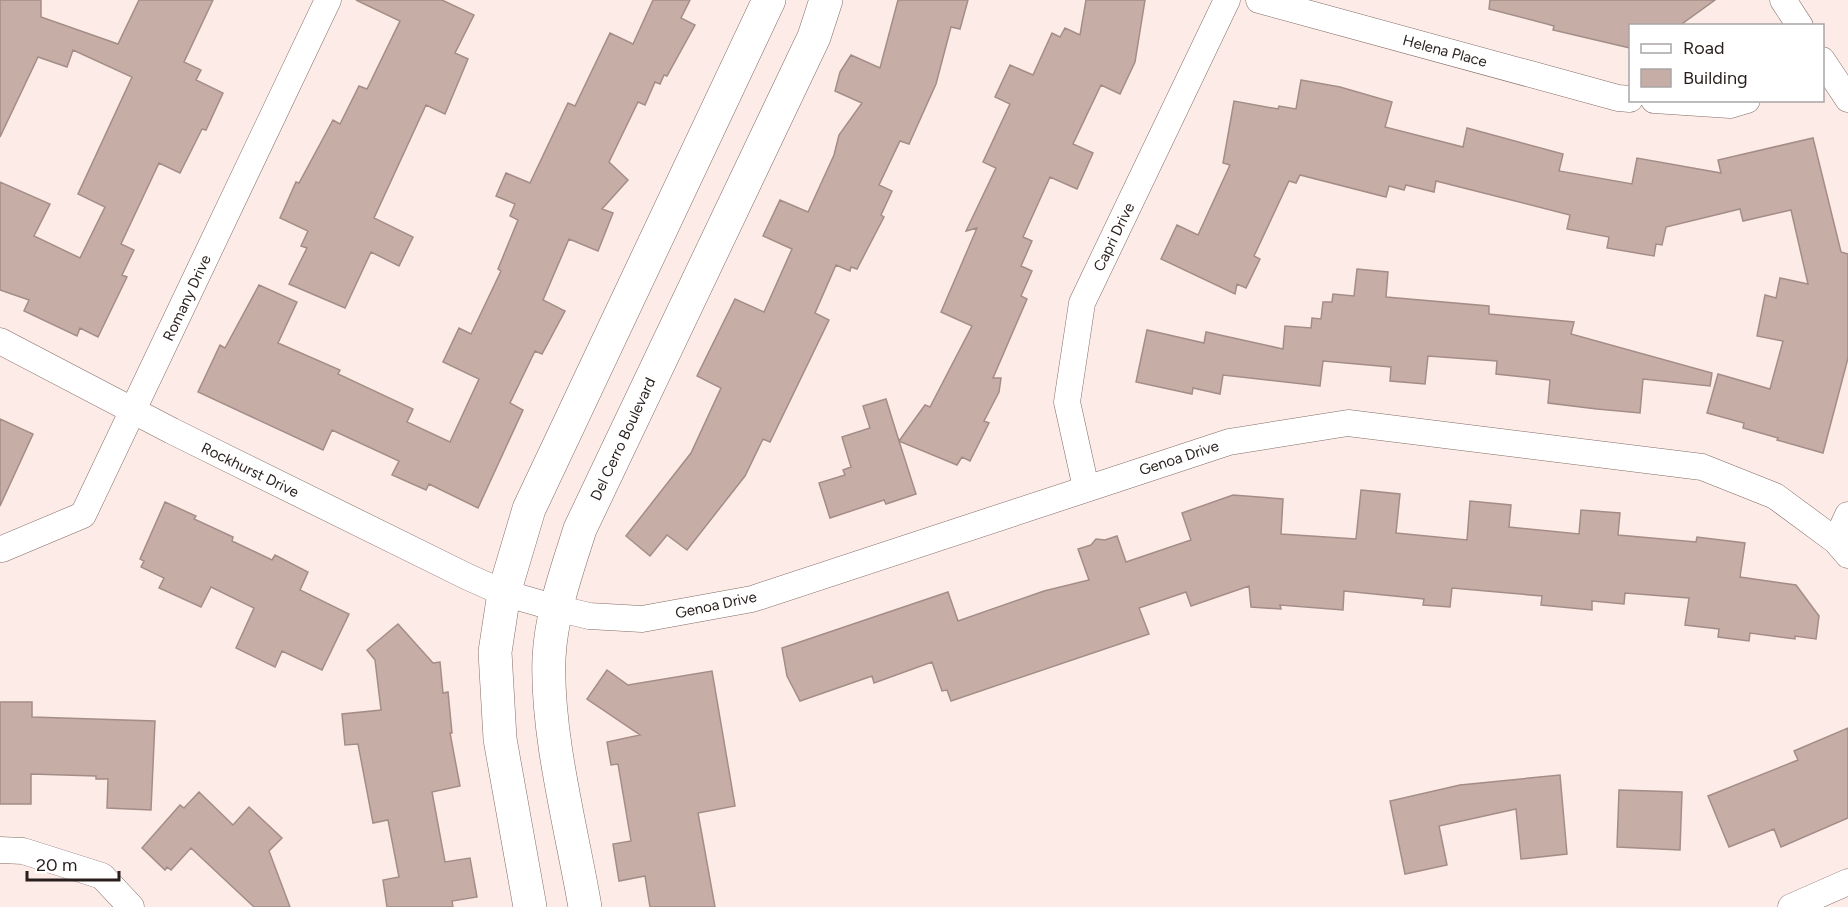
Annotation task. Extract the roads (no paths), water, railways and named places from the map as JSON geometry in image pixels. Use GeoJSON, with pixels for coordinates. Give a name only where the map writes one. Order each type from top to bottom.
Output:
{"type":"FeatureCollection","features":[{"type":"Feature","properties":{"kind":"street","name":"Romany Drive"},"geometry":{"type":"LineString","coordinates":[[2,549],[83,515],[328,0]]}},
{"type":"Feature","properties":{"kind":"street"},"geometry":{"type":"LineString","coordinates":[[530,907],[500,739],[495,652],[504,592],[529,509],[769,0]]}},
{"type":"Feature","properties":{"kind":"street","name":"Del Cerro Boulevard"},"geometry":{"type":"LineString","coordinates":[[585,907],[555,733],[549,658],[556,608],[580,529],[809,48],[826,0]]}},
{"type":"Feature","properties":{"kind":"street","name":"Capri Drive"},"geometry":{"type":"LineString","coordinates":[[1086,488],[1067,402],[1082,303],[1227,0]]}},
{"type":"Feature","properties":{"kind":"street","name":"Helena Place"},"geometry":{"type":"LineString","coordinates":[[1259,0],[1607,95],[1629,99]]}},
{"type":"Feature","properties":{"kind":"street"},"geometry":{"type":"LineString","coordinates":[[1783,0],[1799,24]]}},
{"type":"Feature","properties":{"kind":"street"},"geometry":{"type":"LineString","coordinates":[[1684,102],[1730,105],[1740,102]]}},
{"type":"Feature","properties":{"kind":"street","name":"Rockhurst Drive"},"geometry":{"type":"LineString","coordinates":[[0,341],[134,411],[468,577],[504,592]]}},
{"type":"Feature","properties":{"kind":"street","name":"Genoa Drive"},"geometry":{"type":"LineString","coordinates":[[504,592],[589,616],[642,619],[752,599],[1229,442],[1348,423],[1702,467],[1775,496],[1842,548]]}},
{"type":"Feature","properties":{"kind":"street"},"geometry":{"type":"LineString","coordinates":[[1842,548],[1848,515]]}},
{"type":"Feature","properties":{"kind":"street"},"geometry":{"type":"LineString","coordinates":[[0,850],[23,851],[102,876],[131,907]]}},
{"type":"Feature","properties":{"kind":"street"},"geometry":{"type":"LineString","coordinates":[[1791,907],[1848,882]]}}]}
